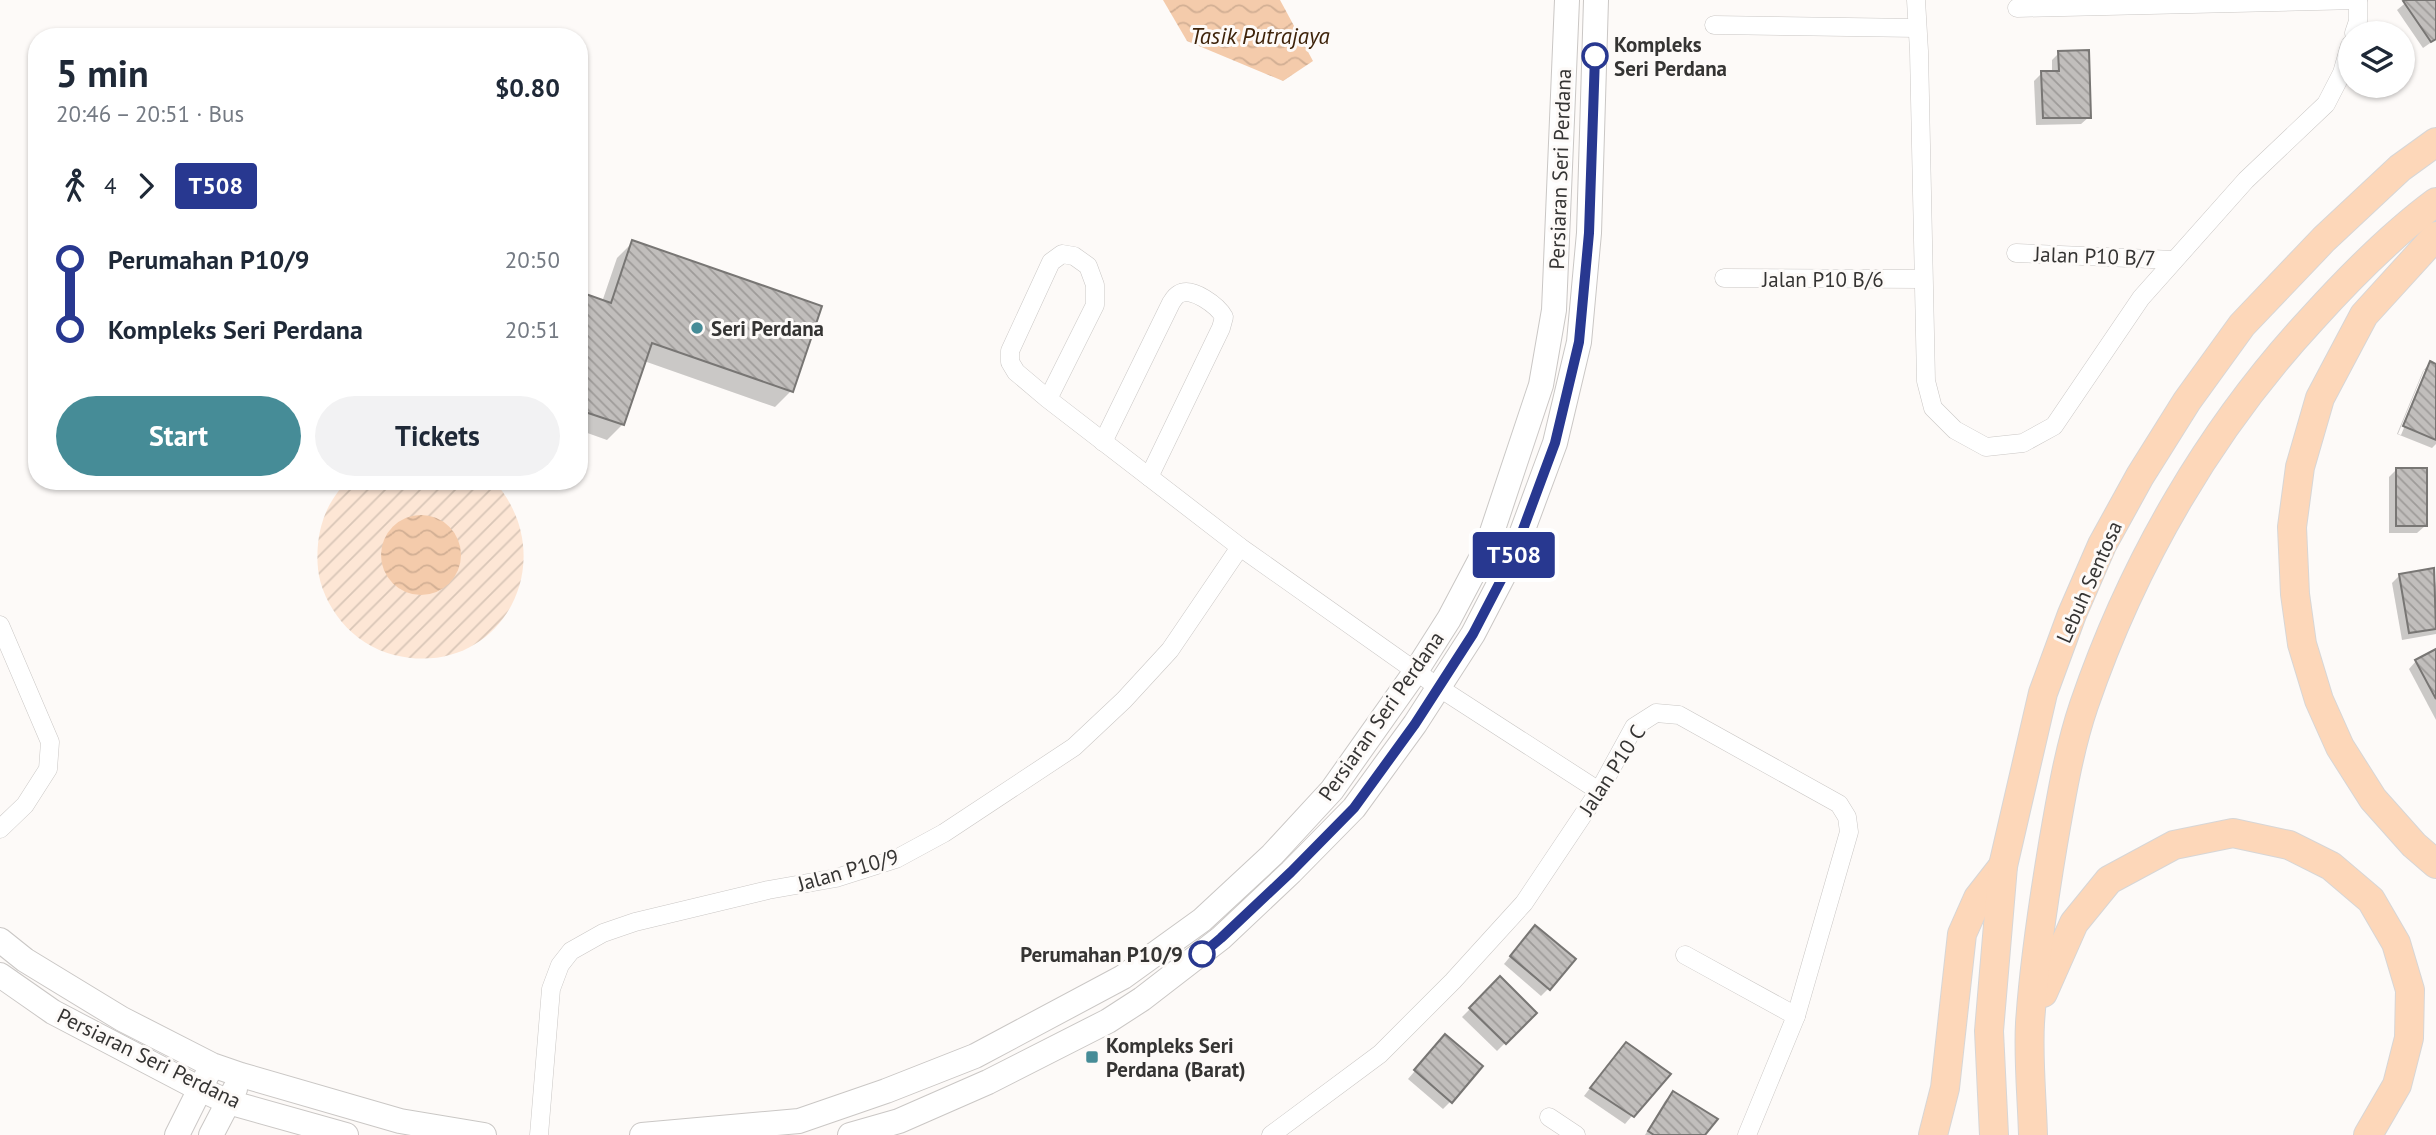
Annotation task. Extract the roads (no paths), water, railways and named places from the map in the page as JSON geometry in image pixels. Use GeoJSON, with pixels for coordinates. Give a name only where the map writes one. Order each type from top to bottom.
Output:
{"type":"FeatureCollection","features":[{"type":"Feature","properties":{"kind":"main road","name":"Lebuh Sentosa"},"geometry":{"type":"LineString","coordinates":[[1994,1135],[1989,1031],[2003,866],[2043,693],[2102,545],[2140,476],[2187,401],[2242,326],[2324,239],[2400,169],[2436,142]]}},
{"type":"Feature","properties":{"kind":"main road","name":"Lebuh Sentosa"},"geometry":{"type":"LineString","coordinates":[[2033,1135],[2030,1026],[2042,910],[2066,774],[2084,706],[2113,631],[2142,565],[2178,499],[2225,425],[2279,354],[2356,272],[2436,202]]}},
{"type":"Feature","properties":{"kind":"main road"},"geometry":{"type":"LineString","coordinates":[[2436,236],[2364,315],[2320,398],[2300,467],[2292,527],[2295,594],[2302,643],[2319,700],[2340,747],[2373,799],[2414,845],[2436,864]]}},
{"type":"Feature","properties":{"kind":"main road"},"geometry":{"type":"LineString","coordinates":[[2030,1026],[2054,964],[2074,923],[2109,880],[2174,845],[2233,833],[2289,845],[2331,866],[2371,900],[2396,943],[2410,990],[2409,1038],[2397,1085],[2368,1135]]}},
{"type":"Feature","properties":{"kind":"main road"},"geometry":{"type":"LineString","coordinates":[[1933,1135],[1945,1088],[1962,934],[1978,898],[2003,866]]}},
{"type":"Feature","properties":{"kind":"street","name":"Persiaran Seri Perdana"},"geometry":{"type":"LineString","coordinates":[[642,1135],[800,1128],[975,1056],[1123,977],[1193,926],[1272,855],[1332,790],[1416,671],[1449,619],[1487,547],[1541,385],[1554,310],[1567,0]]}},
{"type":"Feature","properties":{"kind":"street","name":"Persiaran Seri Perdana"},"geometry":{"type":"LineString","coordinates":[[850,1135],[899,1121],[988,1082],[1108,1021],[1221,938],[1354,808],[1473,634],[1512,559],[1555,443],[1579,342],[1590,220],[1596,0]]}},
{"type":"Feature","properties":{"kind":"street"},"geometry":{"type":"LineString","coordinates":[[1916,0],[1926,381],[1933,408],[1955,430],[1986,447],[2024,443],[2054,426],[2141,298],[2246,180],[2326,104],[2338,81]]}},
{"type":"Feature","properties":{"kind":"street"},"geometry":{"type":"LineString","coordinates":[[2017,8],[2358,0],[2358,21]]}},
{"type":"Feature","properties":{"kind":"street"},"geometry":{"type":"LineString","coordinates":[[1714,25],[1917,28]]}},
{"type":"Feature","properties":{"kind":"street","name":"Jalan P10 B/7"},"geometry":{"type":"LineString","coordinates":[[2016,253],[2174,260]]}},
{"type":"Feature","properties":{"kind":"street"},"geometry":{"type":"LineString","coordinates":[[1048,399],[1096,305],[1095,285],[1088,266],[1074,256],[1062,254],[1051,262],[1010,351],[1010,362],[1016,372],[1048,399],[1103,442],[1240,547],[1438,687],[1599,791]]}},
{"type":"Feature","properties":{"kind":"street","name":"Jalan P10 B/6"},"geometry":{"type":"LineString","coordinates":[[1724,278],[1922,279]]}},
{"type":"Feature","properties":{"kind":"street"},"geometry":{"type":"LineString","coordinates":[[1103,442],[1171,303],[1178,294],[1189,292],[1220,308],[1224,317],[1221,328],[1149,477]]}},
{"type":"Feature","properties":{"kind":"street","name":"Jalan P10/9"},"geometry":{"type":"LineString","coordinates":[[539,1135],[551,989],[560,965],[571,951],[603,933],[635,922],[768,890],[836,878],[896,859],[943,833],[1074,747],[1124,700],[1170,650],[1240,547]]}},
{"type":"Feature","properties":{"kind":"street"},"geometry":{"type":"LineString","coordinates":[[0,625],[50,742],[48,769],[25,805],[0,829]]}},
{"type":"Feature","properties":{"kind":"street","name":"Jalan P10 C"},"geometry":{"type":"LineString","coordinates":[[1271,1135],[1380,1054],[1453,981],[1524,903],[1599,791],[1634,727],[1656,713],[1679,716],[1839,804],[1847,817],[1849,832],[1796,1016],[1747,1135]]}},
{"type":"Feature","properties":{"kind":"street","name":"Persiaran Seri Perdana"},"geometry":{"type":"LineString","coordinates":[[0,940],[25,960],[122,1019],[212,1065],[400,1121],[484,1135]]}},
{"type":"Feature","properties":{"kind":"street"},"geometry":{"type":"LineString","coordinates":[[1685,955],[1796,1016]]}},
{"type":"Feature","properties":{"kind":"street","name":"Persiaran Seri Perdana"},"geometry":{"type":"LineString","coordinates":[[0,975],[53,1012],[228,1102],[346,1135]]}},
{"type":"Feature","properties":{"kind":"street"},"geometry":{"type":"LineString","coordinates":[[177,1135],[212,1065]]}},
{"type":"Feature","properties":{"kind":"street"},"geometry":{"type":"LineString","coordinates":[[211,1135],[241,1075]]}},
{"type":"Feature","properties":{"kind":"street"},"geometry":{"type":"LineString","coordinates":[[1549,1116],[1576,1135]]}},
{"type":"Feature","properties":{"kind":"water","name":"Tasik Putrajaya"},"geometry":{"type":"Polygon","coordinates":[[[1163,0],[1280,0],[1313,61],[1283,81],[1187,41],[1163,0]]]}},
{"type":"Feature","properties":{"kind":"water"},"geometry":{"type":"Polygon","coordinates":[[[421,515],[436,518],[449,527],[458,540],[461,555],[458,570],[449,583],[436,592],[421,595],[406,592],[393,583],[384,570],[381,555],[384,540],[393,527],[406,518],[421,515]]]}},
{"type":"Feature","properties":{"kind":"place","name":"Kompleks Seri Perdana"},"geometry":{"type":"Point","coordinates":[1595,56]}},
{"type":"Feature","properties":{"kind":"place","name":"Seri Perdana"},"geometry":{"type":"Point","coordinates":[697,328]}},
{"type":"Feature","properties":{"kind":"place","name":"Perumahan P10/9"},"geometry":{"type":"Point","coordinates":[1202,954]}},
{"type":"Feature","properties":{"kind":"place","name":"Kompleks Seri Perdana (Barat)"},"geometry":{"type":"Point","coordinates":[1092,1057]}}]}
